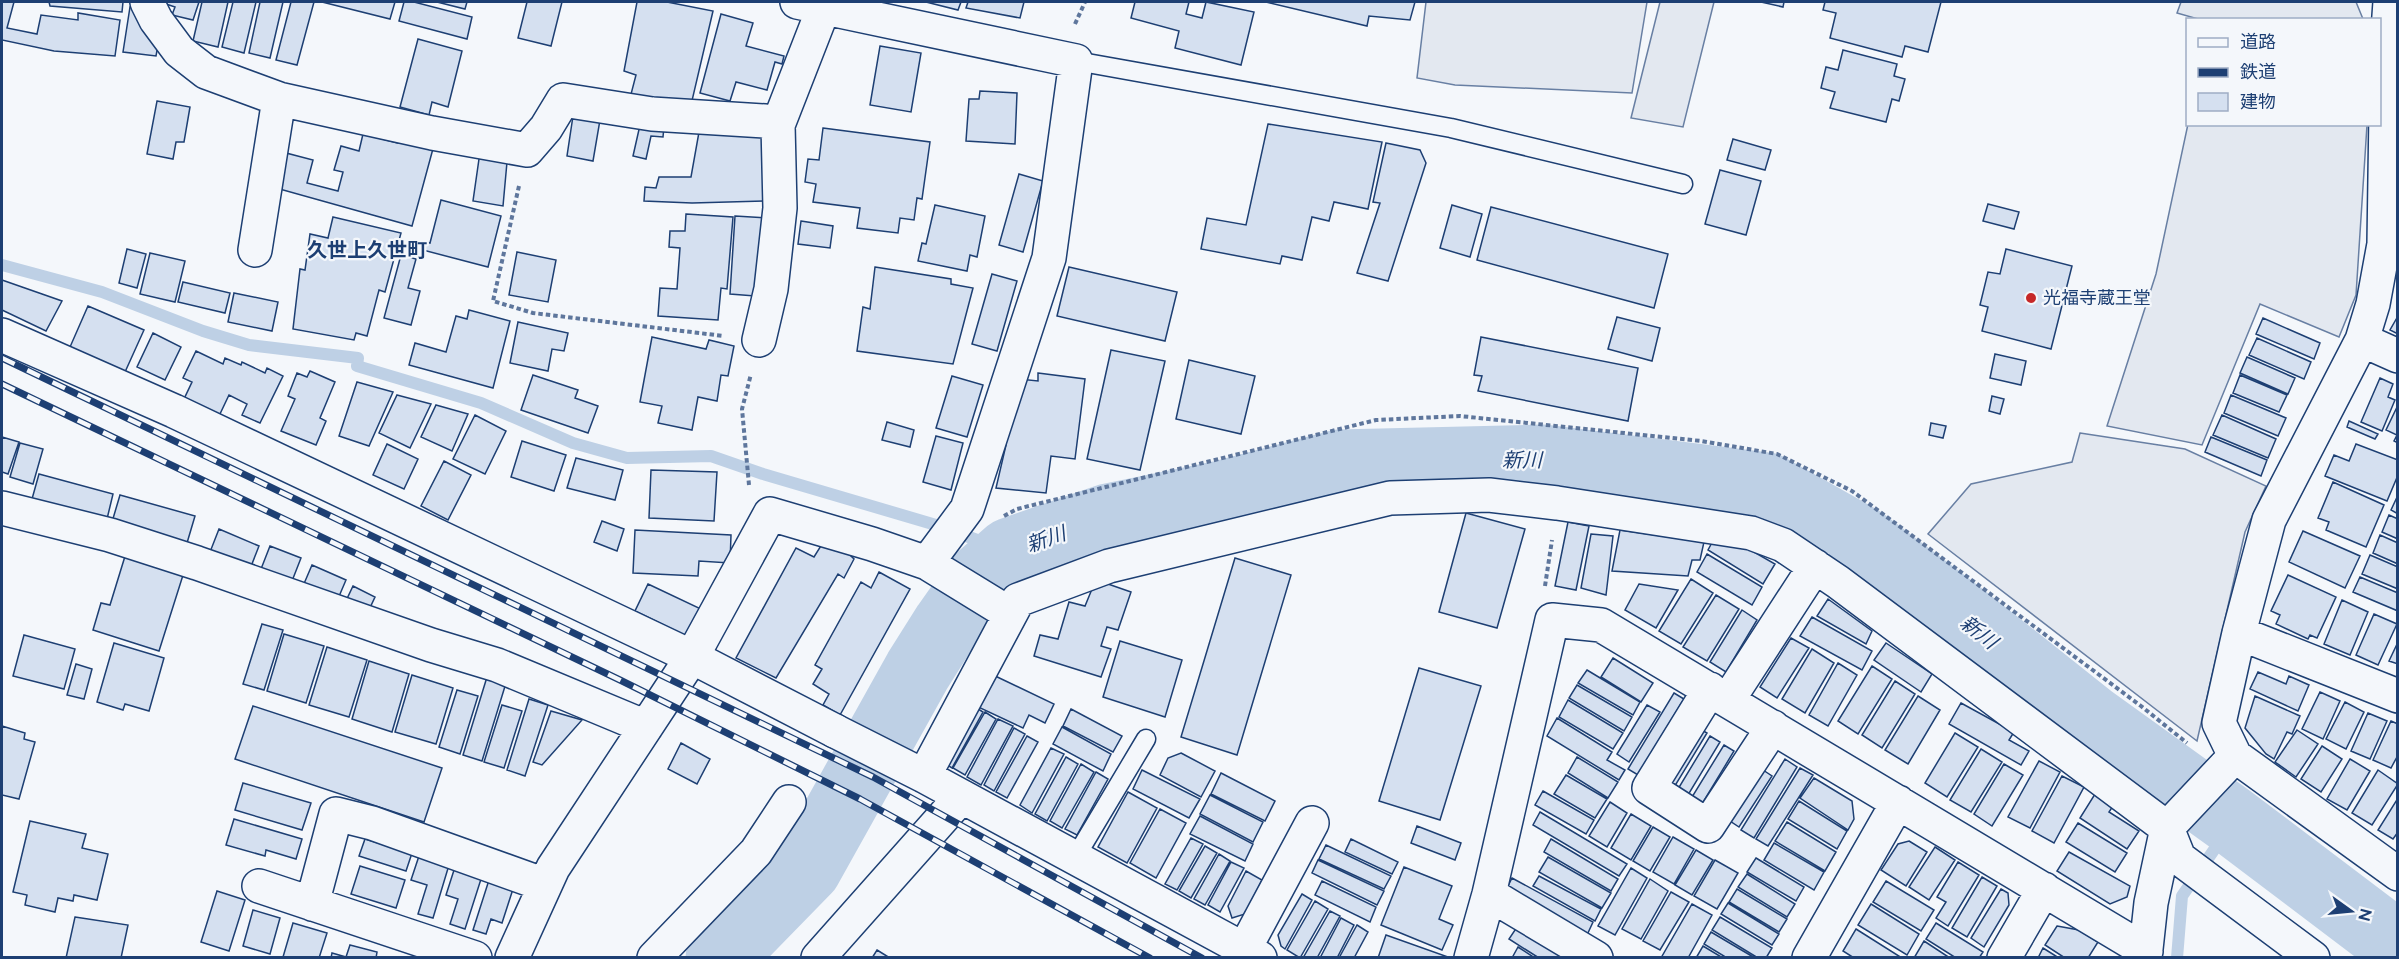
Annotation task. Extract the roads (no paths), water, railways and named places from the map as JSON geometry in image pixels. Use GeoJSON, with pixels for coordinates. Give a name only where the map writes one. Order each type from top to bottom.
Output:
{"type":"FeatureCollection","features":[{"type":"Feature","properties":{"kind":"street"},"geometry":{"type":"LineString","coordinates":[[147,2],[156,20],[179,51],[206,72],[279,99],[432,133],[527,150],[546,128],[563,100],[652,114],[765,121],[778,126]]}},
{"type":"Feature","properties":{"kind":"street"},"geometry":{"type":"LineString","coordinates":[[2390,2],[2387,44],[2384,244],[2373,304],[2362,340],[2269,520],[2239,633],[2219,723],[2227,764],[2397,873]]}},
{"type":"Feature","properties":{"kind":"street"},"geometry":{"type":"LineString","coordinates":[[759,340],[771,289],[780,208],[778,126],[828,5],[1076,61],[1049,258],[967,509],[930,566]]}},
{"type":"Feature","properties":{"kind":"street"},"geometry":{"type":"LineString","coordinates":[[255,250],[279,99]]}},
{"type":"Feature","properties":{"kind":"street"},"geometry":{"type":"LineString","coordinates":[[2,335],[174,411],[692,657],[924,776],[1253,953],[1312,823]]}},
{"type":"Feature","properties":{"kind":"street"},"geometry":{"type":"LineString","coordinates":[[2362,340],[2397,356]]}},
{"type":"Feature","properties":{"kind":"street"},"geometry":{"type":"LineString","coordinates":[[924,776],[1005,611],[1018,600],[1108,566],[1390,498],[1489,495],[1557,503],[1751,533],[1783,545],[2172,822],[2179,858],[2313,957]]}},
{"type":"Feature","properties":{"kind":"street"},"geometry":{"type":"LineString","coordinates":[[2,508],[110,535],[431,645],[497,665],[646,727]]}},
{"type":"Feature","properties":{"kind":"street"},"geometry":{"type":"LineString","coordinates":[[512,957],[553,867],[692,657],[770,514],[872,543],[930,566],[1005,611]]}},
{"type":"Feature","properties":{"kind":"street"},"geometry":{"type":"LineString","coordinates":[[1773,727],[1708,826],[1649,788],[1815,566]]}},
{"type":"Feature","properties":{"kind":"street"},"geometry":{"type":"LineString","coordinates":[[1471,957],[1489,894],[1552,620],[1601,625],[2044,889],[2146,954],[2151,903],[2172,822],[2227,764]]}},
{"type":"Feature","properties":{"kind":"street"},"geometry":{"type":"LineString","coordinates":[[2239,633],[2397,696]]}},
{"type":"Feature","properties":{"kind":"street"},"geometry":{"type":"LineString","coordinates":[[818,957],[961,797]]}},
{"type":"Feature","properties":{"kind":"street"},"geometry":{"type":"LineString","coordinates":[[654,957],[756,852],[789,802]]}},
{"type":"Feature","properties":{"kind":"street"},"geometry":{"type":"LineString","coordinates":[[1809,957],[1898,802]]}},
{"type":"Feature","properties":{"kind":"street"},"geometry":{"type":"LineString","coordinates":[[312,904],[336,814],[372,823],[545,885]]}},
{"type":"Feature","properties":{"kind":"street"},"geometry":{"type":"LineString","coordinates":[[259,886],[475,957]]}},
{"type":"Feature","properties":{"kind":"street"},"geometry":{"type":"LineString","coordinates":[[2004,957],[2044,889]]}},
{"type":"Feature","properties":{"kind":"street"},"geometry":{"type":"LineString","coordinates":[[1489,894],[1596,957]]}},
{"type":"Feature","properties":{"kind":"lane"},"geometry":{"type":"LineString","coordinates":[[1076,61],[1450,128],[1683,184]]}},
{"type":"Feature","properties":{"kind":"lane"},"geometry":{"type":"LineString","coordinates":[[1076,858],[1146,739]]}},
{"type":"Feature","properties":{"kind":"waterway"},"geometry":{"type":"LineString","coordinates":[[2,265],[102,292],[203,331],[249,345],[358,358],[357,366],[481,403],[573,443],[627,458],[711,456],[763,474],[936,525],[1010,552]]}},
{"type":"Feature","properties":{"kind":"waterway","name":"新川"},"geometry":{"type":"LineString","coordinates":[[720,958],[807,869],[918,670],[947,624],[978,580],[1010,552],[1108,518],[1221,495],[1339,464],[1543,459],[1767,487],[1861,540],[2091,719],[2230,819],[2398,946]]}},
{"type":"Feature","properties":{"kind":"waterway"},"geometry":{"type":"LineString","coordinates":[[2177,958],[2182,896],[2216,847],[2236,824]]}},
{"type":"Feature","properties":{"kind":"railway"},"geometry":{"type":"LineString","coordinates":[[2,358],[873,777],[1202,958]]}},
{"type":"Feature","properties":{"kind":"railway"},"geometry":{"type":"LineString","coordinates":[[2,384],[620,680],[860,799],[1150,958]]}},
{"type":"Feature","properties":{"kind":"place","name":"光福寺蔵王堂"},"geometry":{"type":"Point","coordinates":[2031,298]}},
{"type":"Feature","properties":{"kind":"district","name":"久世上久世町"},"geometry":{"type":"Point","coordinates":[367,250]}}]}
